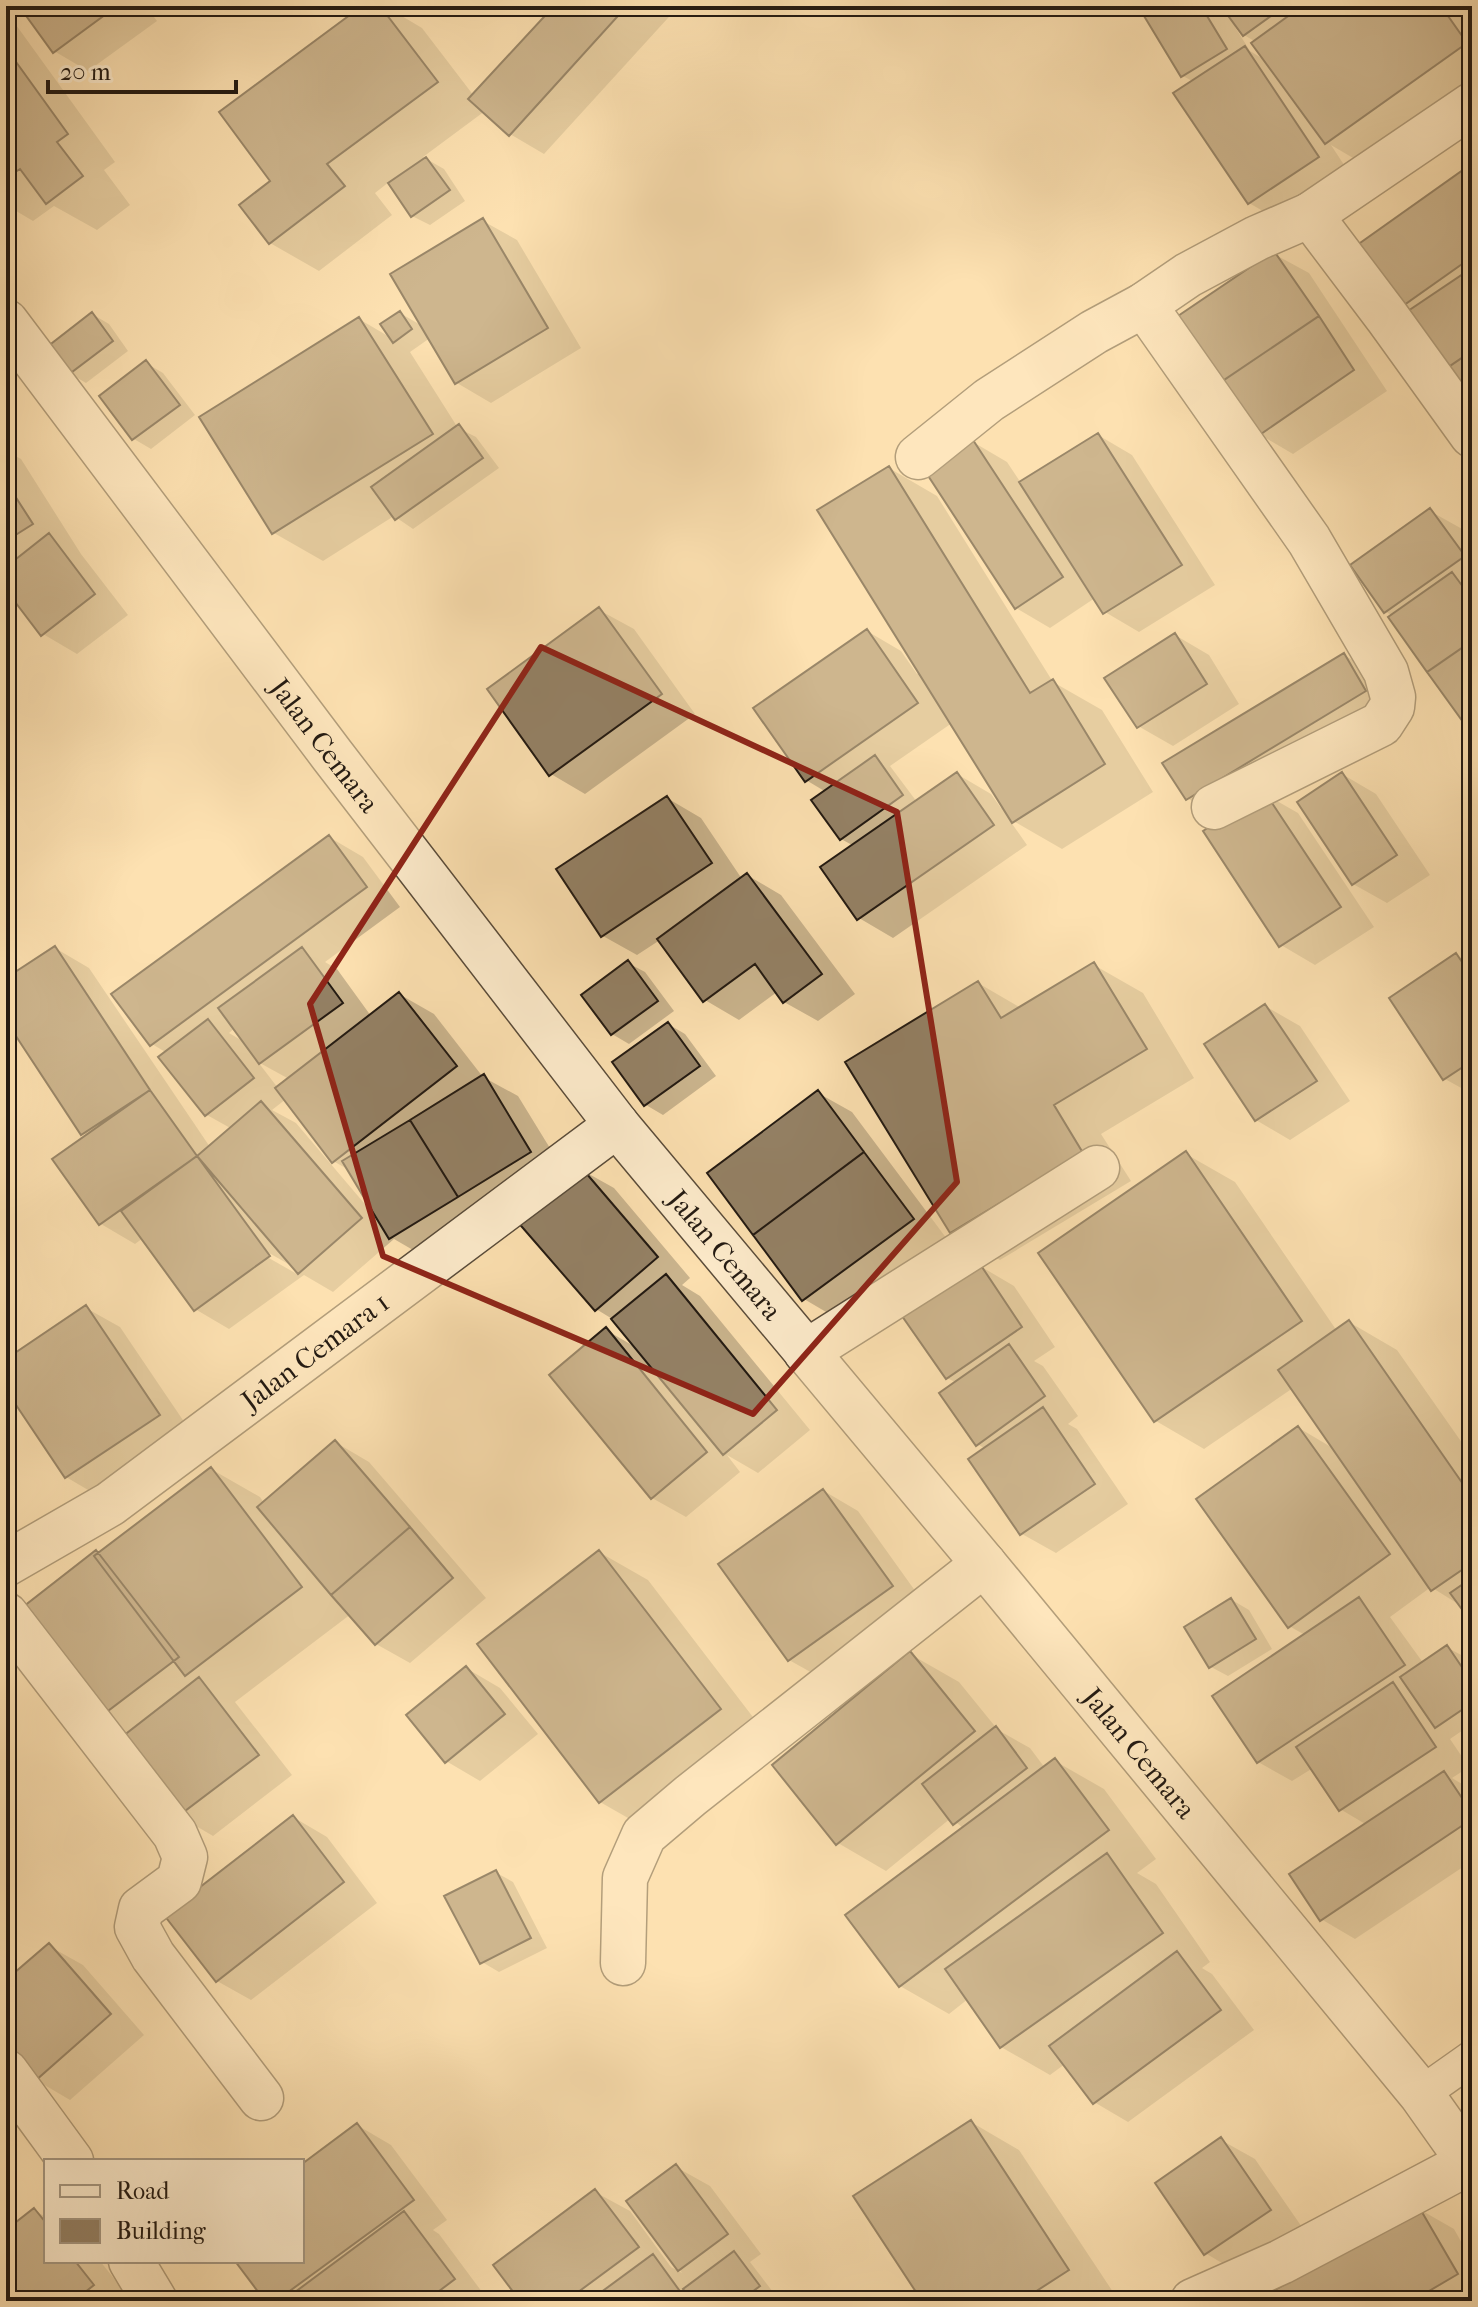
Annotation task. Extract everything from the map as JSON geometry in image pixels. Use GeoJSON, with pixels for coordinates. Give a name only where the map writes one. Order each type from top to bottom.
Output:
{"type":"FeatureCollection","features":[{"type":"Feature","properties":{"kind":"street"},"geometry":{"type":"LineString","coordinates":[[918,457],[989,400],[1094,332],[1144,305],[1188,275],[1257,238],[1310,215],[1472,105]]}},
{"type":"Feature","properties":{"kind":"street"},"geometry":{"type":"LineString","coordinates":[[1310,215],[1472,435]]}},
{"type":"Feature","properties":{"kind":"street"},"geometry":{"type":"LineString","coordinates":[[1144,305],[1309,540],[1386,672],[1393,697],[1392,707],[1381,724],[1214,807]]}},
{"type":"Feature","properties":{"kind":"street","name":"Jalan Cemara"},"geometry":{"type":"LineString","coordinates":[[6,322],[617,1125],[1421,2094],[1471,2164]]}},
{"type":"Feature","properties":{"kind":"street","name":"Jalan Cemara 1"},"geometry":{"type":"LineString","coordinates":[[6,1564],[110,1504],[617,1125]]}},
{"type":"Feature","properties":{"kind":"street"},"geometry":{"type":"LineString","coordinates":[[806,1352],[1097,1168]]}},
{"type":"Feature","properties":{"kind":"street"},"geometry":{"type":"LineString","coordinates":[[623,1963],[625,1878],[644,1835],[984,1564]]}},
{"type":"Feature","properties":{"kind":"street"},"geometry":{"type":"LineString","coordinates":[[6,1615],[175,1834],[185,1857],[179,1881],[141,1909],[137,1927],[153,1956],[261,2098]]}},
{"type":"Feature","properties":{"kind":"street"},"geometry":{"type":"LineString","coordinates":[[6,2072],[70,2159]]}},
{"type":"Feature","properties":{"kind":"street"},"geometry":{"type":"LineString","coordinates":[[1193,2301],[1281,2262],[1471,2164]]}},
{"type":"Feature","properties":{"kind":"street"},"geometry":{"type":"LineString","coordinates":[[132,2263],[155,2301]]}},
{"type":"Feature","properties":{"kind":"lane"},"geometry":{"type":"LineString","coordinates":[[1421,2094],[1472,2058]]}},
{"type":"Feature","properties":{"kind":"highlighted area"},"geometry":{"type":"Polygon","coordinates":[[[541,647],[897,812],[957,1182],[753,1414],[383,1256],[310,1004],[541,647]]]}},
{"type":"Feature","properties":{"kind":"building"},"geometry":{"type":"Polygon","coordinates":[[[19,6],[117,6],[53,53],[19,6]]]}},
{"type":"Feature","properties":{"kind":"building"},"geometry":{"type":"Polygon","coordinates":[[[362,6],[380,6],[438,82],[327,164],[345,186],[269,244],[239,205],[270,181],[219,112],[362,6]]]}},
{"type":"Feature","properties":{"kind":"building"},"geometry":{"type":"Polygon","coordinates":[[[554,6],[627,6],[509,136],[468,99],[554,6]]]}},
{"type":"Feature","properties":{"kind":"building"},"geometry":{"type":"Polygon","coordinates":[[[1138,6],[1201,6],[1227,49],[1181,77],[1138,6]]]}},
{"type":"Feature","properties":{"kind":"building"},"geometry":{"type":"Polygon","coordinates":[[[1221,6],[1285,6],[1243,36],[1221,6]]]}},
{"type":"Feature","properties":{"kind":"building"},"geometry":{"type":"Polygon","coordinates":[[[1302,6],[1441,6],[1467,43],[1325,144],[1251,43],[1302,6]]]}},
{"type":"Feature","properties":{"kind":"building"},"geometry":{"type":"Polygon","coordinates":[[[1245,46],[1319,157],[1248,204],[1173,93],[1245,46]]]}},
{"type":"Feature","properties":{"kind":"building"},"geometry":{"type":"Polygon","coordinates":[[[6,48],[68,134],[57,142],[83,176],[46,204],[20,169],[6,178],[6,48]]]}},
{"type":"Feature","properties":{"kind":"building"},"geometry":{"type":"Polygon","coordinates":[[[426,157],[450,190],[411,217],[388,183],[426,157]]]}},
{"type":"Feature","properties":{"kind":"building"},"geometry":{"type":"Polygon","coordinates":[[[1463,170],[1472,182],[1472,257],[1397,310],[1353,248],[1463,170]]]}},
{"type":"Feature","properties":{"kind":"building"},"geometry":{"type":"Polygon","coordinates":[[[483,218],[548,328],[455,384],[390,274],[483,218]]]}},
{"type":"Feature","properties":{"kind":"building"},"geometry":{"type":"Polygon","coordinates":[[[1274,251],[1319,316],[1221,382],[1178,316],[1274,251]]]}},
{"type":"Feature","properties":{"kind":"building"},"geometry":{"type":"Polygon","coordinates":[[[1472,268],[1472,351],[1444,370],[1405,313],[1472,268]]]}},
{"type":"Feature","properties":{"kind":"building"},"geometry":{"type":"Polygon","coordinates":[[[400,311],[412,329],[393,343],[380,324],[400,311]]]}},
{"type":"Feature","properties":{"kind":"building"},"geometry":{"type":"Polygon","coordinates":[[[92,312],[113,341],[68,375],[47,347],[92,312]]]}},
{"type":"Feature","properties":{"kind":"building"},"geometry":{"type":"Polygon","coordinates":[[[1319,316],[1354,370],[1258,436],[1221,382],[1319,316]]]}},
{"type":"Feature","properties":{"kind":"building"},"geometry":{"type":"Polygon","coordinates":[[[359,317],[433,434],[272,534],[199,417],[359,317]]]}},
{"type":"Feature","properties":{"kind":"building"},"geometry":{"type":"Polygon","coordinates":[[[1472,351],[1472,412],[1444,370],[1472,351]]]}},
{"type":"Feature","properties":{"kind":"building"},"geometry":{"type":"Polygon","coordinates":[[[146,360],[180,405],[132,440],[99,396],[146,360]]]}},
{"type":"Feature","properties":{"kind":"building"},"geometry":{"type":"Polygon","coordinates":[[[459,424],[483,458],[395,520],[371,487],[459,424]]]}},
{"type":"Feature","properties":{"kind":"building"},"geometry":{"type":"Polygon","coordinates":[[[1098,433],[1182,565],[1103,614],[1019,482],[1098,433]]]}},
{"type":"Feature","properties":{"kind":"building"},"geometry":{"type":"Polygon","coordinates":[[[973,440],[1063,577],[1015,609],[925,471],[973,440]]]}},
{"type":"Feature","properties":{"kind":"building"},"geometry":{"type":"Polygon","coordinates":[[[889,466],[1030,693],[1053,679],[1105,764],[1012,823],[817,510],[889,466]]]}},
{"type":"Feature","properties":{"kind":"building"},"geometry":{"type":"Polygon","coordinates":[[[6,482],[33,524],[6,541],[6,482]]]}},
{"type":"Feature","properties":{"kind":"building"},"geometry":{"type":"Polygon","coordinates":[[[1430,508],[1465,556],[1384,613],[1350,565],[1430,508]]]}},
{"type":"Feature","properties":{"kind":"building"},"geometry":{"type":"Polygon","coordinates":[[[49,533],[95,594],[41,636],[6,590],[6,567],[49,533]]]}},
{"type":"Feature","properties":{"kind":"building"},"geometry":{"type":"Polygon","coordinates":[[[1452,572],[1472,599],[1472,641],[1427,672],[1388,617],[1452,572]]]}},
{"type":"Feature","properties":{"kind":"building"},"geometry":{"type":"Polygon","coordinates":[[[599,607],[662,694],[549,776],[487,689],[599,607]]]}},
{"type":"Feature","properties":{"kind":"building"},"geometry":{"type":"Polygon","coordinates":[[[867,629],[918,703],[805,782],[753,708],[867,629]]]}},
{"type":"Feature","properties":{"kind":"building"},"geometry":{"type":"Polygon","coordinates":[[[1175,633],[1207,684],[1137,728],[1104,678],[1175,633]]]}},
{"type":"Feature","properties":{"kind":"building"},"geometry":{"type":"Polygon","coordinates":[[[1472,641],[1472,721],[1466,726],[1427,672],[1472,641]]]}},
{"type":"Feature","properties":{"kind":"building"},"geometry":{"type":"Polygon","coordinates":[[[1344,653],[1366,691],[1186,800],[1162,763],[1344,653]]]}},
{"type":"Feature","properties":{"kind":"building"},"geometry":{"type":"Polygon","coordinates":[[[875,755],[903,795],[840,840],[811,800],[875,755]]]}},
{"type":"Feature","properties":{"kind":"building"},"geometry":{"type":"Polygon","coordinates":[[[957,772],[994,825],[857,920],[820,867],[957,772]]]}},
{"type":"Feature","properties":{"kind":"building"},"geometry":{"type":"Polygon","coordinates":[[[1342,772],[1397,855],[1352,885],[1297,802],[1342,772]]]}},
{"type":"Feature","properties":{"kind":"building"},"geometry":{"type":"Polygon","coordinates":[[[1264,791],[1341,907],[1279,947],[1203,831],[1264,791]]]}},
{"type":"Feature","properties":{"kind":"building"},"geometry":{"type":"Polygon","coordinates":[[[667,796],[712,863],[601,937],[556,869],[667,796]]]}},
{"type":"Feature","properties":{"kind":"building"},"geometry":{"type":"Polygon","coordinates":[[[329,835],[367,887],[150,1046],[111,994],[329,835]]]}},
{"type":"Feature","properties":{"kind":"building"},"geometry":{"type":"Polygon","coordinates":[[[747,873],[822,974],[783,1003],[755,964],[703,1002],[657,939],[747,873]]]}},
{"type":"Feature","properties":{"kind":"building"},"geometry":{"type":"Polygon","coordinates":[[[55,946],[150,1090],[81,1135],[6,1021],[6,978],[55,946]]]}},
{"type":"Feature","properties":{"kind":"building"},"geometry":{"type":"Polygon","coordinates":[[[302,947],[343,1003],[259,1064],[218,1008],[302,947]]]}},
{"type":"Feature","properties":{"kind":"building"},"geometry":{"type":"Polygon","coordinates":[[[1456,953],[1472,977],[1472,1061],[1443,1080],[1389,998],[1456,953]]]}},
{"type":"Feature","properties":{"kind":"building"},"geometry":{"type":"Polygon","coordinates":[[[628,960],[658,1001],[611,1035],[581,995],[628,960]]]}},
{"type":"Feature","properties":{"kind":"building"},"geometry":{"type":"Polygon","coordinates":[[[1094,962],[1147,1049],[1054,1105],[1083,1153],[950,1233],[845,1062],[978,981],[1001,1018],[1094,962]]]}},
{"type":"Feature","properties":{"kind":"building"},"geometry":{"type":"Polygon","coordinates":[[[399,992],[457,1066],[332,1163],[275,1088],[399,992]]]}},
{"type":"Feature","properties":{"kind":"building"},"geometry":{"type":"Polygon","coordinates":[[[1265,1004],[1317,1081],[1255,1121],[1204,1044],[1265,1004]]]}},
{"type":"Feature","properties":{"kind":"building"},"geometry":{"type":"Polygon","coordinates":[[[208,1019],[254,1078],[205,1116],[158,1057],[208,1019]]]}},
{"type":"Feature","properties":{"kind":"building"},"geometry":{"type":"Polygon","coordinates":[[[668,1022],[700,1066],[644,1106],[612,1062],[668,1022]]]}},
{"type":"Feature","properties":{"kind":"building"},"geometry":{"type":"Polygon","coordinates":[[[484,1074],[531,1152],[458,1197],[410,1120],[484,1074]]]}},
{"type":"Feature","properties":{"kind":"building"},"geometry":{"type":"Polygon","coordinates":[[[150,1090],[197,1156],[99,1225],[52,1159],[150,1090]]]}},
{"type":"Feature","properties":{"kind":"building"},"geometry":{"type":"Polygon","coordinates":[[[818,1090],[864,1152],[753,1235],[707,1173],[818,1090]]]}},
{"type":"Feature","properties":{"kind":"building"},"geometry":{"type":"Polygon","coordinates":[[[261,1101],[362,1218],[298,1274],[197,1156],[261,1101]]]}},
{"type":"Feature","properties":{"kind":"building"},"geometry":{"type":"Polygon","coordinates":[[[410,1120],[458,1197],[389,1239],[342,1161],[410,1120]]]}},
{"type":"Feature","properties":{"kind":"building"},"geometry":{"type":"Polygon","coordinates":[[[1186,1151],[1302,1321],[1154,1422],[1038,1253],[1186,1151]]]}},
{"type":"Feature","properties":{"kind":"building"},"geometry":{"type":"Polygon","coordinates":[[[864,1152],[914,1219],[802,1301],[753,1235],[864,1152]]]}},
{"type":"Feature","properties":{"kind":"building"},"geometry":{"type":"Polygon","coordinates":[[[197,1156],[270,1256],[194,1311],[121,1211],[197,1156]]]}},
{"type":"Feature","properties":{"kind":"building"},"geometry":{"type":"Polygon","coordinates":[[[580,1166],[658,1257],[595,1311],[516,1220],[580,1166]]]}},
{"type":"Feature","properties":{"kind":"building"},"geometry":{"type":"Polygon","coordinates":[[[980,1264],[1022,1327],[946,1379],[902,1316],[980,1264]]]}},
{"type":"Feature","properties":{"kind":"building"},"geometry":{"type":"Polygon","coordinates":[[[666,1274],[777,1410],[723,1455],[611,1319],[666,1274]]]}},
{"type":"Feature","properties":{"kind":"building"},"geometry":{"type":"Polygon","coordinates":[[[86,1305],[160,1415],[65,1478],[6,1390],[6,1359],[86,1305]]]}},
{"type":"Feature","properties":{"kind":"building"},"geometry":{"type":"Polygon","coordinates":[[[1349,1320],[1472,1497],[1472,1563],[1431,1591],[1278,1370],[1349,1320]]]}},
{"type":"Feature","properties":{"kind":"building"},"geometry":{"type":"Polygon","coordinates":[[[606,1327],[707,1452],[651,1499],[549,1375],[606,1327]]]}},
{"type":"Feature","properties":{"kind":"building"},"geometry":{"type":"Polygon","coordinates":[[[1009,1344],[1045,1396],[976,1446],[939,1393],[1009,1344]]]}},
{"type":"Feature","properties":{"kind":"building"},"geometry":{"type":"Polygon","coordinates":[[[1043,1407],[1095,1484],[1020,1535],[968,1459],[1043,1407]]]}},
{"type":"Feature","properties":{"kind":"building"},"geometry":{"type":"Polygon","coordinates":[[[1298,1426],[1390,1554],[1288,1628],[1196,1499],[1298,1426]]]}},
{"type":"Feature","properties":{"kind":"building"},"geometry":{"type":"Polygon","coordinates":[[[335,1440],[410,1527],[331,1595],[257,1507],[335,1440]]]}},
{"type":"Feature","properties":{"kind":"building"},"geometry":{"type":"Polygon","coordinates":[[[211,1467],[302,1587],[185,1676],[94,1556],[211,1467]]]}},
{"type":"Feature","properties":{"kind":"building"},"geometry":{"type":"Polygon","coordinates":[[[823,1489],[893,1586],[788,1661],[718,1564],[823,1489]]]}},
{"type":"Feature","properties":{"kind":"building"},"geometry":{"type":"Polygon","coordinates":[[[410,1527],[453,1578],[375,1645],[331,1595],[410,1527]]]}},
{"type":"Feature","properties":{"kind":"building"},"geometry":{"type":"Polygon","coordinates":[[[96,1550],[179,1657],[96,1720],[14,1614],[96,1550]]]}},
{"type":"Feature","properties":{"kind":"building"},"geometry":{"type":"Polygon","coordinates":[[[599,1550],[721,1709],[599,1803],[477,1644],[599,1550]]]}},
{"type":"Feature","properties":{"kind":"building"},"geometry":{"type":"Polygon","coordinates":[[[1472,1578],[1472,1623],[1450,1593],[1472,1578]]]}},
{"type":"Feature","properties":{"kind":"building"},"geometry":{"type":"Polygon","coordinates":[[[1359,1597],[1405,1665],[1257,1763],[1212,1696],[1359,1597]]]}},
{"type":"Feature","properties":{"kind":"building"},"geometry":{"type":"Polygon","coordinates":[[[1231,1598],[1256,1639],[1209,1668],[1184,1627],[1231,1598]]]}},
{"type":"Feature","properties":{"kind":"building"},"geometry":{"type":"Polygon","coordinates":[[[1447,1645],[1472,1682],[1472,1703],[1435,1728],[1400,1677],[1447,1645]]]}},
{"type":"Feature","properties":{"kind":"building"},"geometry":{"type":"Polygon","coordinates":[[[910,1651],[975,1731],[836,1845],[772,1765],[910,1651]]]}},
{"type":"Feature","properties":{"kind":"building"},"geometry":{"type":"Polygon","coordinates":[[[466,1666],[505,1714],[445,1763],[406,1715],[466,1666]]]}},
{"type":"Feature","properties":{"kind":"building"},"geometry":{"type":"Polygon","coordinates":[[[199,1677],[259,1755],[177,1817],[118,1740],[199,1677]]]}},
{"type":"Feature","properties":{"kind":"building"},"geometry":{"type":"Polygon","coordinates":[[[1393,1682],[1436,1747],[1339,1811],[1296,1747],[1393,1682]]]}},
{"type":"Feature","properties":{"kind":"building"},"geometry":{"type":"Polygon","coordinates":[[[996,1726],[1027,1768],[953,1825],[922,1784],[996,1726]]]}},
{"type":"Feature","properties":{"kind":"building"},"geometry":{"type":"Polygon","coordinates":[[[1055,1758],[1109,1830],[899,1987],[845,1915],[1055,1758]]]}},
{"type":"Feature","properties":{"kind":"building"},"geometry":{"type":"Polygon","coordinates":[[[1444,1771],[1472,1813],[1472,1819],[1320,1921],[1289,1874],[1444,1771]]]}},
{"type":"Feature","properties":{"kind":"building"},"geometry":{"type":"Polygon","coordinates":[[[293,1815],[344,1882],[216,1982],[164,1915],[293,1815]]]}},
{"type":"Feature","properties":{"kind":"building"},"geometry":{"type":"Polygon","coordinates":[[[1107,1853],[1163,1933],[1000,2048],[945,1969],[1107,1853]]]}},
{"type":"Feature","properties":{"kind":"building"},"geometry":{"type":"Polygon","coordinates":[[[496,1870],[531,1938],[480,1964],[444,1896],[496,1870]]]}},
{"type":"Feature","properties":{"kind":"building"},"geometry":{"type":"Polygon","coordinates":[[[49,1943],[111,2014],[35,2081],[6,2048],[6,1980],[49,1943]]]}},
{"type":"Feature","properties":{"kind":"building"},"geometry":{"type":"Polygon","coordinates":[[[1177,1951],[1221,2010],[1093,2104],[1049,2046],[1177,1951]]]}},
{"type":"Feature","properties":{"kind":"building"},"geometry":{"type":"Polygon","coordinates":[[[971,2120],[1069,2270],[1021,2301],[902,2301],[916,2292],[853,2196],[971,2120]]]}},
{"type":"Feature","properties":{"kind":"building"},"geometry":{"type":"Polygon","coordinates":[[[357,2123],[414,2200],[276,2301],[265,2301],[236,2263],[304,2263],[304,2163],[357,2123]]]}},
{"type":"Feature","properties":{"kind":"building"},"geometry":{"type":"Polygon","coordinates":[[[1221,2137],[1271,2210],[1204,2255],[1155,2183],[1221,2137]]]}},
{"type":"Feature","properties":{"kind":"building"},"geometry":{"type":"Polygon","coordinates":[[[676,2164],[728,2234],[678,2271],[626,2201],[676,2164]]]}},
{"type":"Feature","properties":{"kind":"building"},"geometry":{"type":"Polygon","coordinates":[[[595,2189],[639,2247],[566,2301],[520,2301],[493,2265],[595,2189]]]}},
{"type":"Feature","properties":{"kind":"building"},"geometry":{"type":"Polygon","coordinates":[[[1419,2207],[1458,2274],[1412,2301],[1272,2301],[1268,2294],[1419,2207]]]}},
{"type":"Feature","properties":{"kind":"building"},"geometry":{"type":"Polygon","coordinates":[[[34,2208],[44,2220],[44,2263],[77,2263],[94,2285],[74,2301],[6,2301],[6,2230],[34,2208]]]}},
{"type":"Feature","properties":{"kind":"building"},"geometry":{"type":"Polygon","coordinates":[[[404,2211],[455,2279],[426,2301],[283,2301],[404,2211]]]}},
{"type":"Feature","properties":{"kind":"building"},"geometry":{"type":"Polygon","coordinates":[[[734,2251],[760,2286],[740,2301],[692,2301],[683,2289],[734,2251]]]}},
{"type":"Feature","properties":{"kind":"building"},"geometry":{"type":"Polygon","coordinates":[[[653,2254],[687,2301],[589,2301],[653,2254]]]}}]}
